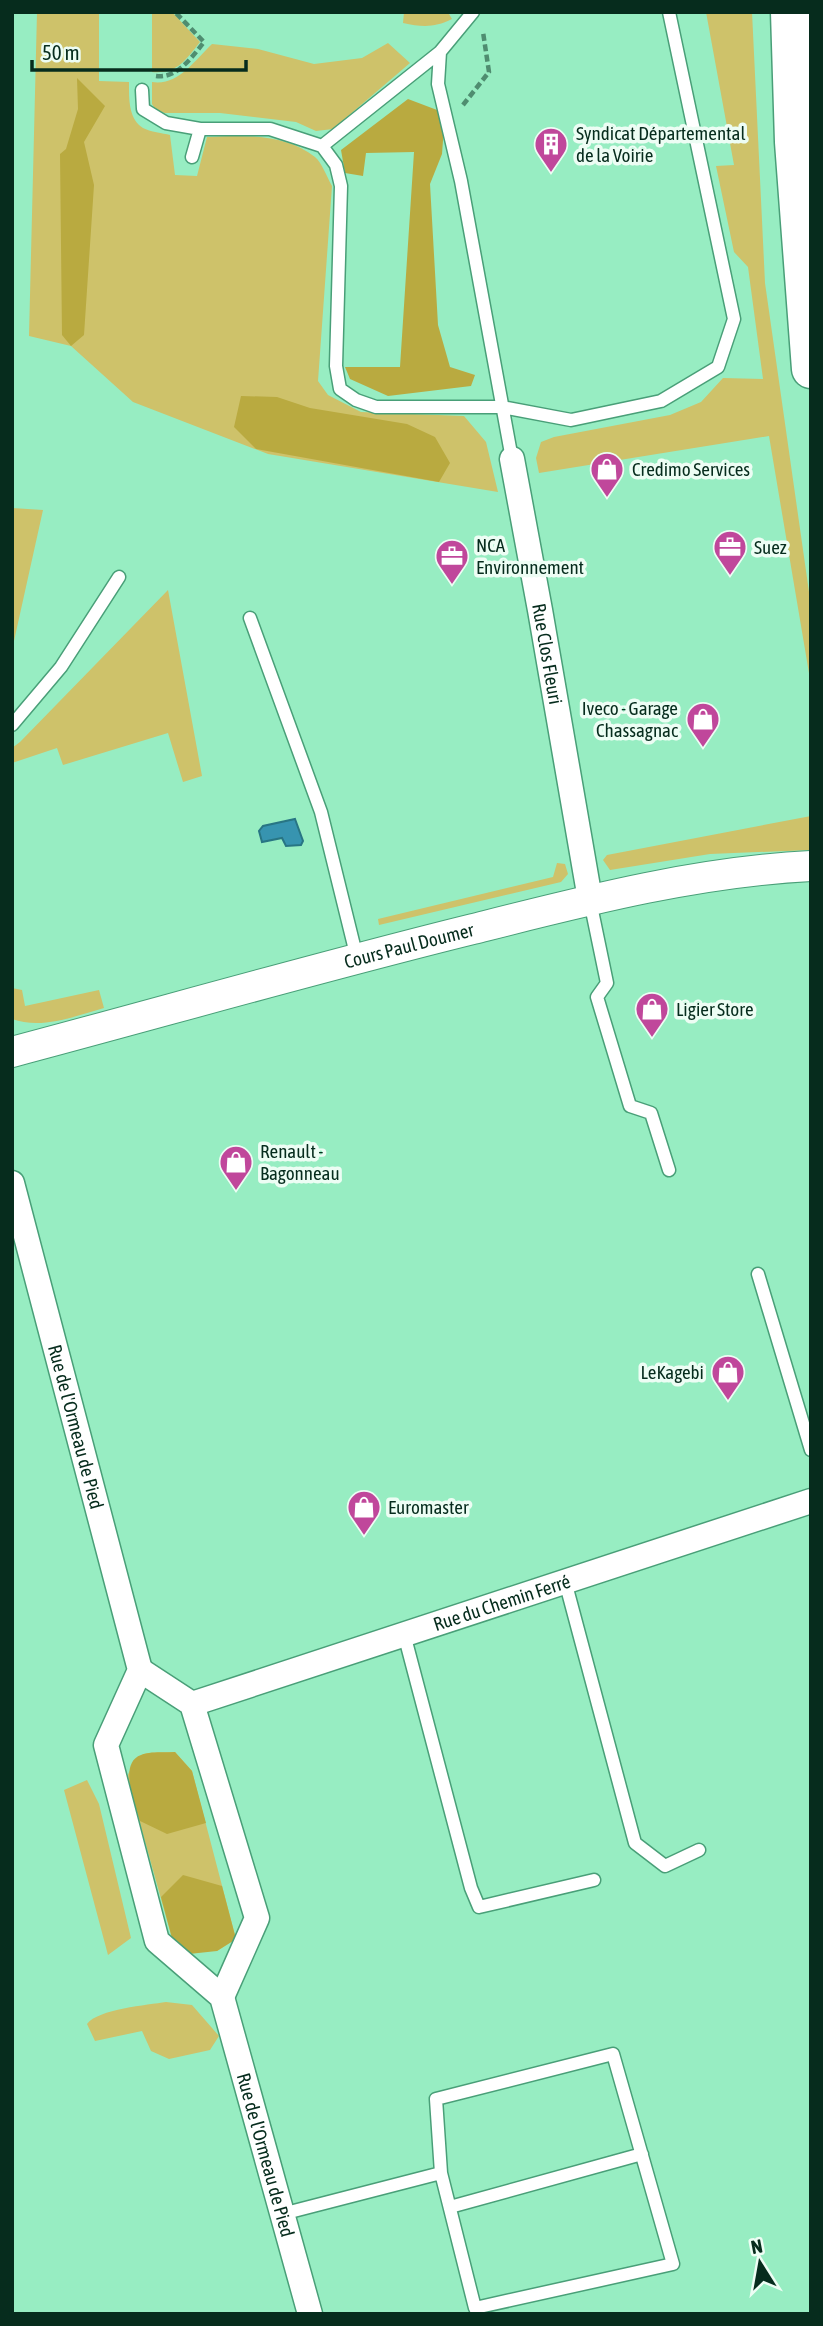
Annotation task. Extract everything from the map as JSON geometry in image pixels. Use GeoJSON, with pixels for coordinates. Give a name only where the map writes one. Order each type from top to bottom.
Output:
{"type":"FeatureCollection","features":[{"type":"Feature","properties":{"kind":"main road"},"geometry":{"type":"LineString","coordinates":[[790,12],[794,142],[811,369]]}},
{"type":"Feature","properties":{"kind":"street","name":"Rue Clos Fleuri"},"geometry":{"type":"LineString","coordinates":[[512,460],[541,610],[590,900]]}},
{"type":"Feature","properties":{"kind":"street","name":"Cours Paul Doumer"},"geometry":{"type":"LineString","coordinates":[[12,1052],[357,958],[590,900],[712,876],[767,868],[811,866]]}},
{"type":"Feature","properties":{"kind":"street","name":"Rue de l'Ormeau de Pied"},"geometry":{"type":"LineString","coordinates":[[12,1183],[140,1670]]}},
{"type":"Feature","properties":{"kind":"street","name":"Rue du Chemin Ferré"},"geometry":{"type":"LineString","coordinates":[[192,1704],[811,1501]]}},
{"type":"Feature","properties":{"kind":"street"},"geometry":{"type":"LineString","coordinates":[[140,1670],[192,1704],[257,1918],[222,1997],[156,1941],[106,1745],[140,1670]]}},
{"type":"Feature","properties":{"kind":"street","name":"Rue de l'Ormeau de Pied"},"geometry":{"type":"LineString","coordinates":[[222,1997],[310,2314]]}},
{"type":"Feature","properties":{"kind":"lane"},"geometry":{"type":"LineString","coordinates":[[142,90],[143,109],[166,123],[200,129],[270,129],[322,146],[336,165],[341,186],[336,366],[340,389],[356,400],[376,407],[502,407],[571,420],[661,401],[718,367],[734,319],[669,12]]}},
{"type":"Feature","properties":{"kind":"lane"},"geometry":{"type":"LineString","coordinates":[[322,146],[440,52],[472,15]]}},
{"type":"Feature","properties":{"kind":"lane","name":"Rue Clos Fleuri"},"geometry":{"type":"LineString","coordinates":[[440,52],[438,84],[461,181],[512,460]]}},
{"type":"Feature","properties":{"kind":"lane"},"geometry":{"type":"LineString","coordinates":[[192,157],[200,129]]}},
{"type":"Feature","properties":{"kind":"lane"},"geometry":{"type":"LineString","coordinates":[[12,725],[61,667],[119,577]]}},
{"type":"Feature","properties":{"kind":"lane"},"geometry":{"type":"LineString","coordinates":[[250,618],[321,812],[357,958]]}},
{"type":"Feature","properties":{"kind":"lane"},"geometry":{"type":"LineString","coordinates":[[590,900],[607,983],[597,997],[630,1105],[651,1113],[669,1170]]}},
{"type":"Feature","properties":{"kind":"lane"},"geometry":{"type":"LineString","coordinates":[[758,1274],[811,1450]]}},
{"type":"Feature","properties":{"kind":"lane"},"geometry":{"type":"LineString","coordinates":[[565,1581],[635,1843],[665,1866],[699,1850]]}},
{"type":"Feature","properties":{"kind":"lane"},"geometry":{"type":"LineString","coordinates":[[404,1634],[471,1888],[480,1907],[594,1880]]}},
{"type":"Feature","properties":{"kind":"lane"},"geometry":{"type":"LineString","coordinates":[[613,2054],[642,2154],[673,2264],[475,2308],[441,2174],[436,2099],[613,2054]]}},
{"type":"Feature","properties":{"kind":"lane"},"geometry":{"type":"LineString","coordinates":[[450,2207],[642,2154]]}},
{"type":"Feature","properties":{"kind":"lane"},"geometry":{"type":"LineString","coordinates":[[282,2214],[441,2174]]}},
{"type":"Feature","properties":{"kind":"path"},"geometry":{"type":"LineString","coordinates":[[152,76],[171,75],[189,60],[204,42],[176,12]]}},
{"type":"Feature","properties":{"kind":"path"},"geometry":{"type":"LineString","coordinates":[[462,106],[489,72],[483,29],[472,15]]}},
{"type":"Feature","properties":{"kind":"shaded area"},"geometry":{"type":"Polygon","coordinates":[[[37,12],[99,12],[99,81],[129,82],[130,107],[134,119],[146,129],[170,135],[175,175],[197,176],[207,137],[263,137],[290,143],[318,160],[332,186],[318,381],[328,395],[361,412],[464,416],[486,442],[498,492],[268,454],[133,402],[71,346],[29,336],[37,12]]]}},
{"type":"Feature","properties":{"kind":"shaded area"},"geometry":{"type":"Polygon","coordinates":[[[152,12],[172,12],[200,42],[180,65],[168,71],[152,72],[152,12]]]}},
{"type":"Feature","properties":{"kind":"shaded area"},"geometry":{"type":"Polygon","coordinates":[[[404,12],[451,12],[449,14],[452,19],[428,26],[416,25],[403,23],[404,12]]]}},
{"type":"Feature","properties":{"kind":"shaded area"},"geometry":{"type":"Polygon","coordinates":[[[706,12],[752,12],[765,283],[811,606],[811,685],[769,436],[539,473],[536,458],[541,442],[554,437],[670,415],[701,402],[723,378],[763,379],[748,267],[734,252],[716,166],[734,165],[706,12]]]}},
{"type":"Feature","properties":{"kind":"shaded area"},"geometry":{"type":"Polygon","coordinates":[[[388,43],[410,63],[333,129],[316,131],[296,122],[220,113],[165,113],[156,110],[152,104],[152,82],[178,76],[212,44],[258,49],[314,64],[362,58],[388,43]]]}},
{"type":"Feature","properties":{"kind":"shaded area"},"geometry":{"type":"Polygon","coordinates":[[[77,78],[105,106],[84,142],[94,185],[84,335],[71,346],[62,335],[60,154],[66,149],[78,109],[77,78]]]}},
{"type":"Feature","properties":{"kind":"shaded area"},"geometry":{"type":"Polygon","coordinates":[[[408,99],[445,113],[442,154],[430,184],[438,325],[450,367],[475,375],[471,386],[388,396],[350,379],[345,367],[400,367],[414,152],[366,153],[363,176],[345,173],[341,150],[408,99]]]}},
{"type":"Feature","properties":{"kind":"shaded area"},"geometry":{"type":"Polygon","coordinates":[[[241,396],[277,397],[310,408],[407,424],[435,437],[450,463],[439,482],[256,449],[234,427],[241,396]]]}},
{"type":"Feature","properties":{"kind":"shaded area"},"geometry":{"type":"Polygon","coordinates":[[[12,508],[43,510],[12,650],[12,508]]]}},
{"type":"Feature","properties":{"kind":"shaded area"},"geometry":{"type":"Polygon","coordinates":[[[168,590],[202,776],[183,782],[168,733],[63,765],[57,748],[12,763],[12,748],[168,590]]]}},
{"type":"Feature","properties":{"kind":"shaded area"},"geometry":{"type":"Polygon","coordinates":[[[811,816],[811,850],[710,854],[610,870],[603,860],[607,855],[811,816]]]}},
{"type":"Feature","properties":{"kind":"shaded area"},"geometry":{"type":"Polygon","coordinates":[[[557,863],[565,864],[568,874],[561,882],[379,925],[378,919],[553,877],[557,863]]]}},
{"type":"Feature","properties":{"kind":"shaded area"},"geometry":{"type":"Polygon","coordinates":[[[12,988],[22,990],[25,1006],[99,990],[104,1008],[58,1021],[23,1022],[12,1019],[12,988]]]}},
{"type":"Feature","properties":{"kind":"shaded area"},"geometry":{"type":"Polygon","coordinates":[[[175,1752],[192,1771],[236,1939],[217,1951],[172,1938],[127,1777],[140,1756],[175,1752]]]}},
{"type":"Feature","properties":{"kind":"shaded area"},"geometry":{"type":"Polygon","coordinates":[[[175,1752],[192,1771],[206,1823],[167,1834],[140,1821],[129,1775],[134,1759],[141,1755],[175,1752]]]}},
{"type":"Feature","properties":{"kind":"shaded area"},"geometry":{"type":"Polygon","coordinates":[[[87,1780],[99,1804],[131,1938],[108,1955],[64,1790],[87,1780]]]}},
{"type":"Feature","properties":{"kind":"shaded area"},"geometry":{"type":"Polygon","coordinates":[[[183,1875],[222,1886],[236,1939],[217,1951],[189,1954],[172,1938],[161,1897],[183,1875]]]}},
{"type":"Feature","properties":{"kind":"shaded area"},"geometry":{"type":"Polygon","coordinates":[[[166,2002],[192,2005],[219,2036],[210,2050],[169,2059],[151,2051],[142,2031],[95,2041],[87,2024],[112,2011],[166,2002]]]}},
{"type":"Feature","properties":{"kind":"water"},"geometry":{"type":"Polygon","coordinates":[[[295,819],[303,841],[301,845],[286,846],[282,838],[262,842],[259,831],[263,826],[295,819]]]}},
{"type":"Feature","properties":{"kind":"place","name":"Syndicat Départemental de la Voirie"},"geometry":{"type":"Point","coordinates":[551,174]}},
{"type":"Feature","properties":{"kind":"place","name":"Credimo Services"},"geometry":{"type":"Point","coordinates":[607,499]}},
{"type":"Feature","properties":{"kind":"place","name":"Suez"},"geometry":{"type":"Point","coordinates":[730,577]}},
{"type":"Feature","properties":{"kind":"place","name":"NCA Environnement"},"geometry":{"type":"Point","coordinates":[452,586]}},
{"type":"Feature","properties":{"kind":"place","name":"Iveco - Garage Chassagnac"},"geometry":{"type":"Point","coordinates":[703,749]}},
{"type":"Feature","properties":{"kind":"place","name":"Ligier Store"},"geometry":{"type":"Point","coordinates":[652,1039]}},
{"type":"Feature","properties":{"kind":"place","name":"Renault - Bagonneau"},"geometry":{"type":"Point","coordinates":[236,1192]}},
{"type":"Feature","properties":{"kind":"place","name":"LeKagebi"},"geometry":{"type":"Point","coordinates":[728,1402]}},
{"type":"Feature","properties":{"kind":"place","name":"Euromaster"},"geometry":{"type":"Point","coordinates":[364,1537]}}]}
